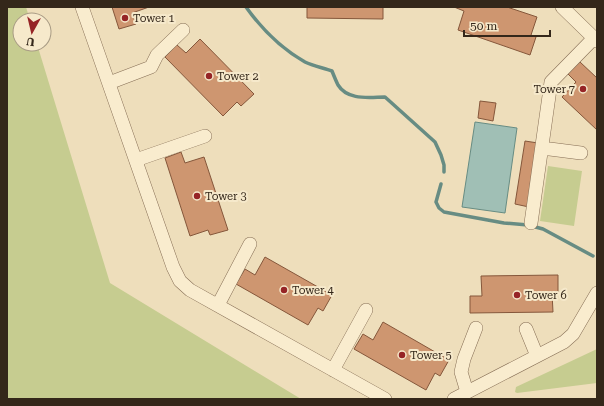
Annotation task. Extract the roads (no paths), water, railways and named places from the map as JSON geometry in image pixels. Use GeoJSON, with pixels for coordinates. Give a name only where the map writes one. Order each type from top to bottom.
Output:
{"type":"FeatureCollection","features":[{"type":"Feature","properties":{"kind":"lane"},"geometry":{"type":"LineString","coordinates":[[82,7],[173,267],[180,281],[190,290],[385,399]]}},
{"type":"Feature","properties":{"kind":"lane"},"geometry":{"type":"LineString","coordinates":[[531,223],[551,82],[596,40],[562,7]]}},
{"type":"Feature","properties":{"kind":"lane"},"geometry":{"type":"LineString","coordinates":[[109,83],[151,67],[157,55],[183,30]]}},
{"type":"Feature","properties":{"kind":"lane"},"geometry":{"type":"LineString","coordinates":[[136,160],[205,136]]}},
{"type":"Feature","properties":{"kind":"lane"},"geometry":{"type":"LineString","coordinates":[[542,148],[582,153]]}},
{"type":"Feature","properties":{"kind":"lane"},"geometry":{"type":"LineString","coordinates":[[218,305],[250,244]]}},
{"type":"Feature","properties":{"kind":"lane"},"geometry":{"type":"LineString","coordinates":[[454,399],[564,342],[573,334],[597,293]]}},
{"type":"Feature","properties":{"kind":"lane"},"geometry":{"type":"LineString","coordinates":[[332,370],[366,310]]}},
{"type":"Feature","properties":{"kind":"lane"},"geometry":{"type":"LineString","coordinates":[[467,392],[461,372],[464,359],[476,328]]}},
{"type":"Feature","properties":{"kind":"lane"},"geometry":{"type":"LineString","coordinates":[[526,329],[537,356]]}},
{"type":"Feature","properties":{"kind":"water"},"geometry":{"type":"Polygon","coordinates":[[[475,122],[517,128],[505,213],[462,207],[475,122]]]}},
{"type":"Feature","properties":{"kind":"waterway"},"geometry":{"type":"LineString","coordinates":[[246,7],[258,23],[296,57],[311,65],[332,71],[338,85],[347,94],[360,97],[385,97],[435,142],[441,155],[444,165],[444,172]]}},
{"type":"Feature","properties":{"kind":"waterway"},"geometry":{"type":"LineString","coordinates":[[441,184],[436,202],[439,208],[444,212],[504,223],[528,225],[543,229],[593,256]]}},
{"type":"Feature","properties":{"kind":"place","name":"Tower 1"},"geometry":{"type":"Point","coordinates":[125,18]}},
{"type":"Feature","properties":{"kind":"place","name":"Tower 2"},"geometry":{"type":"Point","coordinates":[209,76]}},
{"type":"Feature","properties":{"kind":"place","name":"Tower 7"},"geometry":{"type":"Point","coordinates":[583,89]}},
{"type":"Feature","properties":{"kind":"place","name":"Tower 3"},"geometry":{"type":"Point","coordinates":[197,196]}},
{"type":"Feature","properties":{"kind":"place","name":"Tower 4"},"geometry":{"type":"Point","coordinates":[284,290]}},
{"type":"Feature","properties":{"kind":"place","name":"Tower 6"},"geometry":{"type":"Point","coordinates":[517,295]}},
{"type":"Feature","properties":{"kind":"place","name":"Tower 5"},"geometry":{"type":"Point","coordinates":[402,355]}}]}
